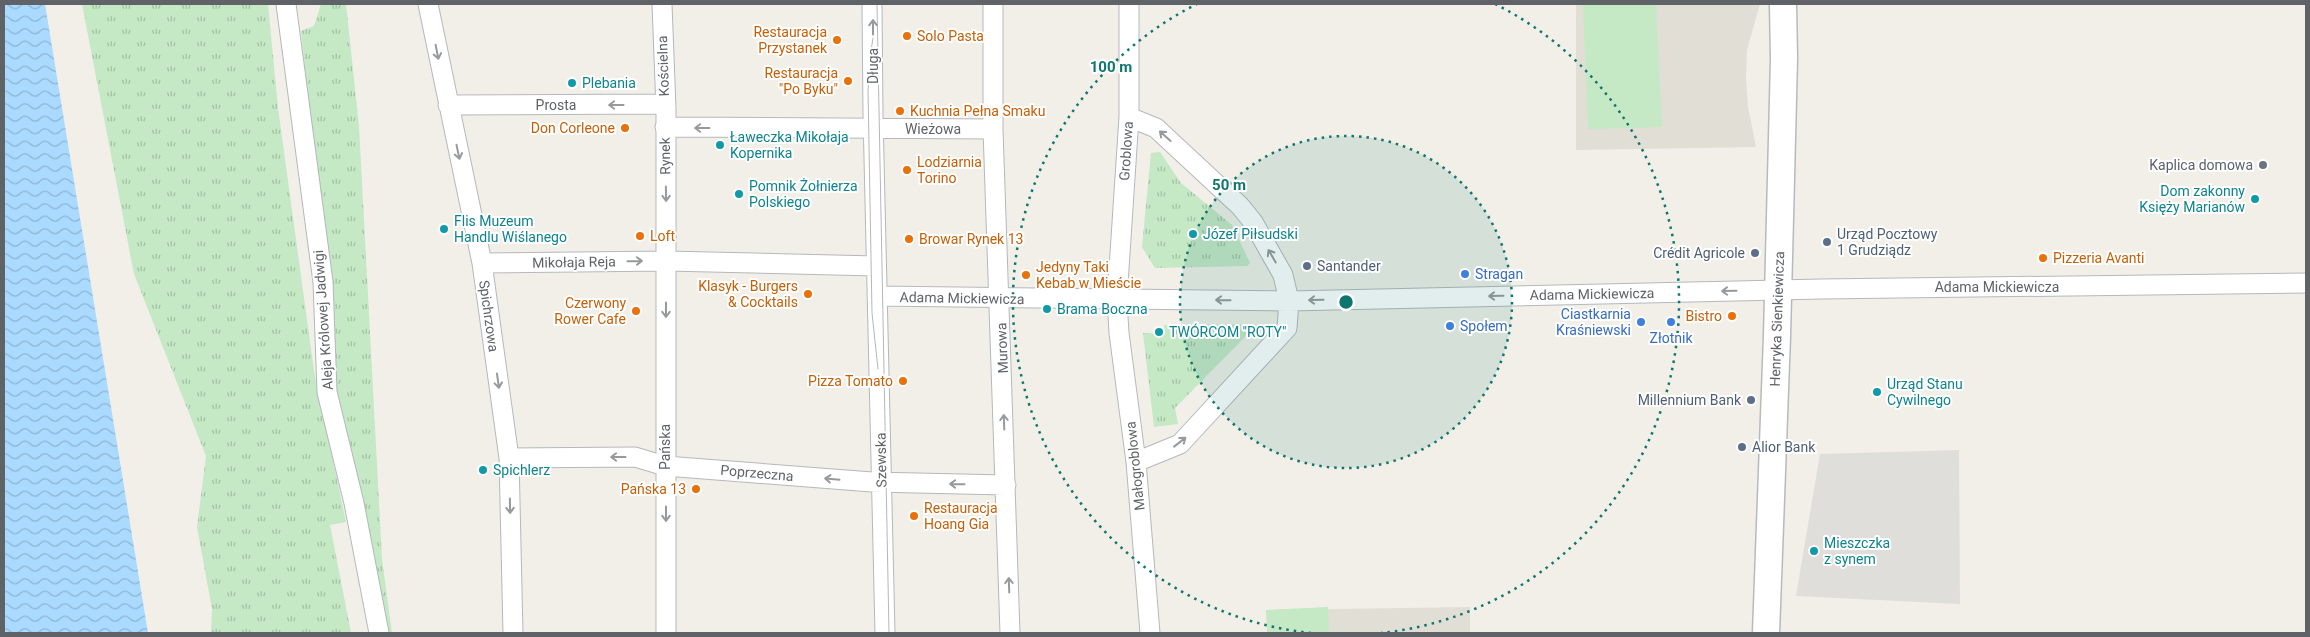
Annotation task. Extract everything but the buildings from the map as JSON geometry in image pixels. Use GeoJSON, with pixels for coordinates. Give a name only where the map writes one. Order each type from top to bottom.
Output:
{"type":"FeatureCollection","features":[{"type":"Feature","properties":{"kind":"street","name":"Aleja Królowej Jadwigi"},"geometry":{"type":"LineString","coordinates":[[286,4],[322,282],[327,392],[354,504],[379,633]]}},
{"type":"Feature","properties":{"kind":"street","name":"Spichrzowa"},"geometry":{"type":"LineString","coordinates":[[428,4],[482,263],[509,458],[513,633]]}},
{"type":"Feature","properties":{"kind":"street","name":"Kościelna"},"geometry":{"type":"LineString","coordinates":[[662,4],[665,127]]}},
{"type":"Feature","properties":{"kind":"street","name":"Długa"},"geometry":{"type":"LineString","coordinates":[[872,4],[874,129]]}},
{"type":"Feature","properties":{"kind":"street","name":"Murowa"},"geometry":{"type":"LineString","coordinates":[[993,4],[993,129],[1010,633]]}},
{"type":"Feature","properties":{"kind":"street","name":"Groblowa"},"geometry":{"type":"LineString","coordinates":[[1117,299],[1128,117],[1130,4]]}},
{"type":"Feature","properties":{"kind":"street","name":"Henryka Sienkiewicza"},"geometry":{"type":"LineString","coordinates":[[1766,633],[1784,59],[1783,4]]}},
{"type":"Feature","properties":{"kind":"street","name":"Prosta"},"geometry":{"type":"LineString","coordinates":[[448,105],[665,104]]}},
{"type":"Feature","properties":{"kind":"street"},"geometry":{"type":"LineString","coordinates":[[1128,117],[1156,128],[1240,206],[1253,222],[1283,275],[1289,301],[1287,328],[1180,444],[1156,456],[1136,462]]}},
{"type":"Feature","properties":{"kind":"street","name":"Rynek"},"geometry":{"type":"LineString","coordinates":[[667,261],[665,127],[874,129]]}},
{"type":"Feature","properties":{"kind":"street","name":"Wieżowa"},"geometry":{"type":"LineString","coordinates":[[874,129],[993,129]]}},
{"type":"Feature","properties":{"kind":"street"},"geometry":{"type":"LineString","coordinates":[[874,129],[877,291]]}},
{"type":"Feature","properties":{"kind":"street"},"geometry":{"type":"LineString","coordinates":[[667,261],[876,266]]}},
{"type":"Feature","properties":{"kind":"street","name":"Mikołaja Reja"},"geometry":{"type":"LineString","coordinates":[[482,263],[667,261]]}},
{"type":"Feature","properties":{"kind":"street","name":"Pańska"},"geometry":{"type":"LineString","coordinates":[[666,633],[667,261]]}},
{"type":"Feature","properties":{"kind":"street","name":"Adama Mickiewicza"},"geometry":{"type":"LineString","coordinates":[[877,291],[1000,298],[1289,301],[1777,290],[2306,283]]}},
{"type":"Feature","properties":{"kind":"street","name":"Szewska"},"geometry":{"type":"LineString","coordinates":[[877,291],[885,633]]}},
{"type":"Feature","properties":{"kind":"street","name":"Małogroblowa"},"geometry":{"type":"LineString","coordinates":[[1117,299],[1119,334],[1136,462],[1150,633]]}},
{"type":"Feature","properties":{"kind":"street","name":"Poprzeczna"},"geometry":{"type":"LineString","coordinates":[[509,458],[635,458],[665,466],[881,483],[1006,485]]}},
{"type":"Feature","properties":{"kind":"shaded area"},"geometry":{"type":"Polygon","coordinates":[[[1576,4],[1760,4],[1747,50],[1746,78],[1748,107],[1756,147],[1576,150],[1576,4]]]}},
{"type":"Feature","properties":{"kind":"shaded area"},"geometry":{"type":"Polygon","coordinates":[[[1959,450],[1960,604],[1796,596],[1820,454],[1959,450]]]}},
{"type":"Feature","properties":{"kind":"shaded area"},"geometry":{"type":"Polygon","coordinates":[[[1470,607],[1470,633],[1268,633],[1268,610],[1470,607]]]}},
{"type":"Feature","properties":{"kind":"green space"},"geometry":{"type":"Polygon","coordinates":[[[82,4],[268,4],[278,108],[314,371],[346,522],[330,525],[351,633],[211,633],[212,609],[197,527],[206,456],[134,274],[82,4]]]}},
{"type":"Feature","properties":{"kind":"green space"},"geometry":{"type":"Polygon","coordinates":[[[321,4],[346,4],[359,126],[382,559],[392,633],[388,633],[337,413],[329,292],[301,31],[314,26],[321,4]]]}},
{"type":"Feature","properties":{"kind":"green space"},"geometry":{"type":"Polygon","coordinates":[[[1583,4],[1656,4],[1662,127],[1588,129],[1583,4]]]}},
{"type":"Feature","properties":{"kind":"green space"},"geometry":{"type":"Polygon","coordinates":[[[1160,152],[1181,183],[1232,225],[1250,263],[1247,266],[1155,268],[1142,247],[1151,153],[1160,152]]]}},
{"type":"Feature","properties":{"kind":"green space"},"geometry":{"type":"Polygon","coordinates":[[[1253,324],[1244,338],[1175,408],[1178,424],[1154,427],[1143,333],[1161,334],[1165,331],[1164,325],[1253,324]]]}},
{"type":"Feature","properties":{"kind":"green space"},"geometry":{"type":"Polygon","coordinates":[[[1328,607],[1329,633],[1267,633],[1266,610],[1328,607]]]}},
{"type":"Feature","properties":{"kind":"water"},"geometry":{"type":"Polygon","coordinates":[[[4,4],[45,4],[148,633],[4,633],[4,4]]]}},
{"type":"Feature","properties":{"kind":"tram line"},"geometry":{"type":"LineString","coordinates":[[877,4],[889,633]]}},
{"type":"Feature","properties":{"kind":"tram line"},"geometry":{"type":"LineString","coordinates":[[873,38],[868,91],[872,313],[878,369]]}},
{"type":"Feature","properties":{"kind":"place","name":"Solo Pasta"},"geometry":{"type":"Point","coordinates":[907,36]}},
{"type":"Feature","properties":{"kind":"place","name":"Restauracja Przystanek"},"geometry":{"type":"Point","coordinates":[837,40]}},
{"type":"Feature","properties":{"kind":"place","name":"Restauracja \"Po Byku\""},"geometry":{"type":"Point","coordinates":[848,81]}},
{"type":"Feature","properties":{"kind":"place","name":"Plebania"},"geometry":{"type":"Point","coordinates":[572,83]}},
{"type":"Feature","properties":{"kind":"place","name":"Kuchnia Pełna Smaku"},"geometry":{"type":"Point","coordinates":[900,111]}},
{"type":"Feature","properties":{"kind":"place","name":"Don Corleone"},"geometry":{"type":"Point","coordinates":[625,128]}},
{"type":"Feature","properties":{"kind":"place","name":"Ławeczka Mikołaja Kopernika"},"geometry":{"type":"Point","coordinates":[720,145]}},
{"type":"Feature","properties":{"kind":"place","name":"Kaplica domowa"},"geometry":{"type":"Point","coordinates":[2263,165]}},
{"type":"Feature","properties":{"kind":"place","name":"Lodziarnia Torino"},"geometry":{"type":"Point","coordinates":[907,170]}},
{"type":"Feature","properties":{"kind":"place","name":"Pomnik Żołnierza Polskiego"},"geometry":{"type":"Point","coordinates":[739,194]}},
{"type":"Feature","properties":{"kind":"place","name":"Dom zakonny Księży Marianów"},"geometry":{"type":"Point","coordinates":[2255,199]}},
{"type":"Feature","properties":{"kind":"place","name":"Flis Muzeum Handlu Wiślanego"},"geometry":{"type":"Point","coordinates":[444,229]}},
{"type":"Feature","properties":{"kind":"place","name":"Józef Piłsudski"},"geometry":{"type":"Point","coordinates":[1193,234]}},
{"type":"Feature","properties":{"kind":"place","name":"Loft"},"geometry":{"type":"Point","coordinates":[640,236]}},
{"type":"Feature","properties":{"kind":"place","name":"Browar Rynek 13"},"geometry":{"type":"Point","coordinates":[909,239]}},
{"type":"Feature","properties":{"kind":"place","name":"Urząd Pocztowy 1 Grudziądz"},"geometry":{"type":"Point","coordinates":[1827,242]}},
{"type":"Feature","properties":{"kind":"place","name":"Crédit Agricole"},"geometry":{"type":"Point","coordinates":[1755,253]}},
{"type":"Feature","properties":{"kind":"place","name":"Pizzeria Avanti"},"geometry":{"type":"Point","coordinates":[2043,258]}},
{"type":"Feature","properties":{"kind":"place","name":"Santander"},"geometry":{"type":"Point","coordinates":[1307,266]}},
{"type":"Feature","properties":{"kind":"place","name":"Stragan"},"geometry":{"type":"Point","coordinates":[1465,274]}},
{"type":"Feature","properties":{"kind":"place","name":"Jedyny Taki Kebab w Mieście"},"geometry":{"type":"Point","coordinates":[1026,275]}},
{"type":"Feature","properties":{"kind":"place","name":"Klasyk - Burgers & Cocktails"},"geometry":{"type":"Point","coordinates":[808,294]}},
{"type":"Feature","properties":{"kind":"place","name":"Brama Boczna"},"geometry":{"type":"Point","coordinates":[1047,309]}},
{"type":"Feature","properties":{"kind":"place","name":"Czerwony Rower Cafe"},"geometry":{"type":"Point","coordinates":[636,311]}},
{"type":"Feature","properties":{"kind":"place","name":"Bistro"},"geometry":{"type":"Point","coordinates":[1732,316]}},
{"type":"Feature","properties":{"kind":"place","name":"Ciastkarnia Kraśniewski"},"geometry":{"type":"Point","coordinates":[1641,322]}},
{"type":"Feature","properties":{"kind":"place","name":"Złotnik"},"geometry":{"type":"Point","coordinates":[1671,322]}},
{"type":"Feature","properties":{"kind":"place","name":"Społem"},"geometry":{"type":"Point","coordinates":[1450,326]}},
{"type":"Feature","properties":{"kind":"place","name":"TWÓRCOM \"ROTY\""},"geometry":{"type":"Point","coordinates":[1159,332]}},
{"type":"Feature","properties":{"kind":"place","name":"Pizza Tomato"},"geometry":{"type":"Point","coordinates":[903,381]}},
{"type":"Feature","properties":{"kind":"place","name":"Urząd Stanu Cywilnego"},"geometry":{"type":"Point","coordinates":[1877,392]}},
{"type":"Feature","properties":{"kind":"place","name":"Millennium Bank"},"geometry":{"type":"Point","coordinates":[1751,400]}},
{"type":"Feature","properties":{"kind":"place","name":"Alior Bank"},"geometry":{"type":"Point","coordinates":[1742,447]}},
{"type":"Feature","properties":{"kind":"place","name":"Spichlerz"},"geometry":{"type":"Point","coordinates":[483,470]}},
{"type":"Feature","properties":{"kind":"place","name":"Pańska 13"},"geometry":{"type":"Point","coordinates":[696,489]}},
{"type":"Feature","properties":{"kind":"place","name":"Restauracja Hoang Gia"},"geometry":{"type":"Point","coordinates":[914,516]}},
{"type":"Feature","properties":{"kind":"place","name":"Mieszczka z synem"},"geometry":{"type":"Point","coordinates":[1814,551]}}]}
